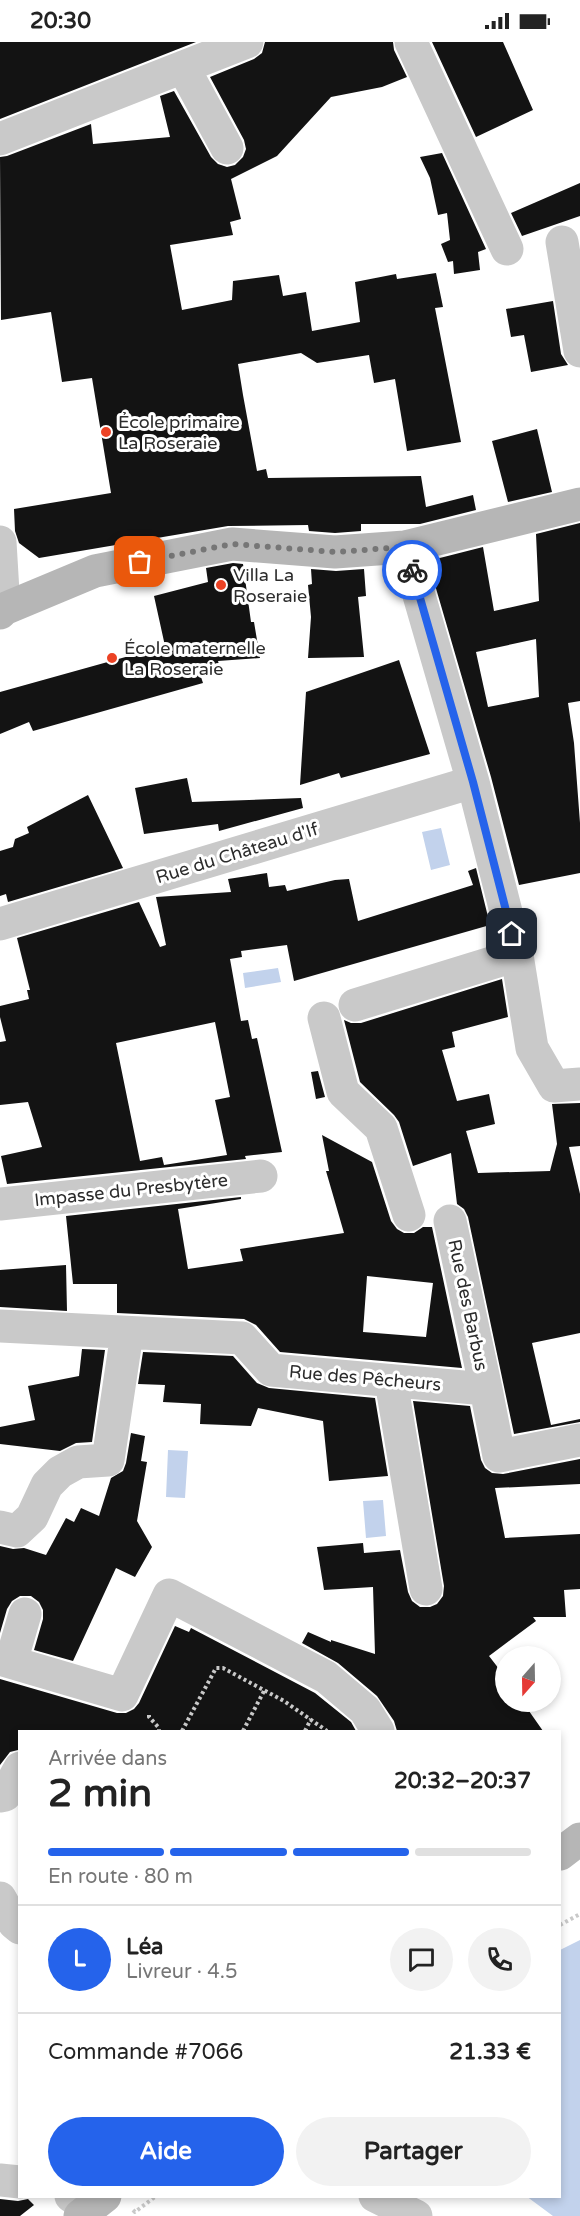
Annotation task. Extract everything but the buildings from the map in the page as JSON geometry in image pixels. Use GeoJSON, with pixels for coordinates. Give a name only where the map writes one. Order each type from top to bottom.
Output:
{"type":"FeatureCollection","features":[{"type":"Feature","properties":{"kind":"street"},"geometry":{"type":"LineString","coordinates":[[0,139],[247,42]]}},
{"type":"Feature","properties":{"kind":"street"},"geometry":{"type":"LineString","coordinates":[[411,42],[507,249]]}},
{"type":"Feature","properties":{"kind":"street"},"geometry":{"type":"LineString","coordinates":[[183,67],[227,148]]}},
{"type":"Feature","properties":{"kind":"street"},"geometry":{"type":"LineString","coordinates":[[562,242],[580,351]]}},
{"type":"Feature","properties":{"kind":"street"},"geometry":{"type":"LineString","coordinates":[[0,542],[2,611],[95,571],[232,544],[335,552],[405,547],[580,504]]}},
{"type":"Feature","properties":{"kind":"street"},"geometry":{"type":"LineString","coordinates":[[405,547],[473,782],[517,955],[532,1048],[554,1086],[580,1083]]}},
{"type":"Feature","properties":{"kind":"street","name":"Rue du Château d'If"},"geometry":{"type":"LineString","coordinates":[[0,924],[473,782]]}},
{"type":"Feature","properties":{"kind":"street"},"geometry":{"type":"LineString","coordinates":[[355,1005],[517,955]]}},
{"type":"Feature","properties":{"kind":"street"},"geometry":{"type":"LineString","coordinates":[[324,1018],[343,1092],[381,1128],[409,1215]]}},
{"type":"Feature","properties":{"kind":"street","name":"Impasse du Presbytère"},"geometry":{"type":"LineString","coordinates":[[0,1204],[261,1176]]}},
{"type":"Feature","properties":{"kind":"street","name":"Rue des Barbus"},"geometry":{"type":"LineString","coordinates":[[450,1221],[486,1389]]}},
{"type":"Feature","properties":{"kind":"street","name":"Rue des Pêcheurs"},"geometry":{"type":"LineString","coordinates":[[0,1326],[242,1338],[271,1370],[486,1389]]}},
{"type":"Feature","properties":{"kind":"street"},"geometry":{"type":"LineString","coordinates":[[0,1527],[17,1531],[32,1517],[47,1485],[60,1472],[78,1462],[108,1460],[127,1333]]}},
{"type":"Feature","properties":{"kind":"street"},"geometry":{"type":"LineString","coordinates":[[391,1381],[426,1589]]}},
{"type":"Feature","properties":{"kind":"street"},"geometry":{"type":"LineString","coordinates":[[486,1389],[499,1456],[580,1440]]}},
{"type":"Feature","properties":{"kind":"street"},"geometry":{"type":"LineString","coordinates":[[25,1614],[5,1661],[122,1695],[169,1595],[326,1677],[365,1710],[377,1730]]}},
{"type":"Feature","properties":{"kind":"street"},"geometry":{"type":"LineString","coordinates":[[0,1796],[5,1795],[18,1772]]}},
{"type":"Feature","properties":{"kind":"street"},"geometry":{"type":"LineString","coordinates":[[561,1853],[580,1839]]}},
{"type":"Feature","properties":{"kind":"street"},"geometry":{"type":"LineString","coordinates":[[0,1898],[18,1926]]}},
{"type":"Feature","properties":{"kind":"street"},"geometry":{"type":"LineString","coordinates":[[0,2180],[18,2182]]}},
{"type":"Feature","properties":{"kind":"street"},"geometry":{"type":"LineString","coordinates":[[379,2198],[416,2216]]}},
{"type":"Feature","properties":{"kind":"path"},"geometry":{"type":"LineString","coordinates":[[183,1730],[216,1668],[223,1668],[284,1701],[326,1730]]}},
{"type":"Feature","properties":{"kind":"path"},"geometry":{"type":"LineString","coordinates":[[244,1730],[264,1691]]}},
{"type":"Feature","properties":{"kind":"path"},"geometry":{"type":"LineString","coordinates":[[306,1730],[311,1719]]}},
{"type":"Feature","properties":{"kind":"path"},"geometry":{"type":"LineString","coordinates":[[561,1924],[580,1914]]}},
{"type":"Feature","properties":{"kind":"water"},"geometry":{"type":"Polygon","coordinates":[[[441,828],[450,865],[431,870],[422,832],[441,828]]]}},
{"type":"Feature","properties":{"kind":"water"},"geometry":{"type":"Polygon","coordinates":[[[278,968],[281,982],[245,988],[243,973],[278,968]]]}},
{"type":"Feature","properties":{"kind":"water"},"geometry":{"type":"Polygon","coordinates":[[[168,1450],[188,1451],[185,1498],[166,1497],[168,1450]]]}},
{"type":"Feature","properties":{"kind":"water"},"geometry":{"type":"Polygon","coordinates":[[[383,1500],[386,1536],[366,1538],[363,1501],[383,1500]]]}},
{"type":"Feature","properties":{"kind":"water"},"geometry":{"type":"Polygon","coordinates":[[[580,1940],[580,2216],[553,2216],[529,2198],[561,2198],[561,1950],[580,1940]]]}},
{"type":"Feature","properties":{"kind":"way so far"},"geometry":{"type":"LineString","coordinates":[[140,562],[232,544],[335,552],[405,547],[412,570]]}},
{"type":"Feature","properties":{"kind":"place","name":"École primaire La Roseraie"},"geometry":{"type":"Point","coordinates":[106,432]}},
{"type":"Feature","properties":{"kind":"place","name":"Villa La Roseraie"},"geometry":{"type":"Point","coordinates":[221,585]}},
{"type":"Feature","properties":{"kind":"place","name":"École maternelle La Roseraie"},"geometry":{"type":"Point","coordinates":[112,658]}},
{"type":"Feature","properties":{"kind":"route"},"geometry":{"type":"LineString","coordinates":[[412,570],[473,782],[512,934]]}}]}
